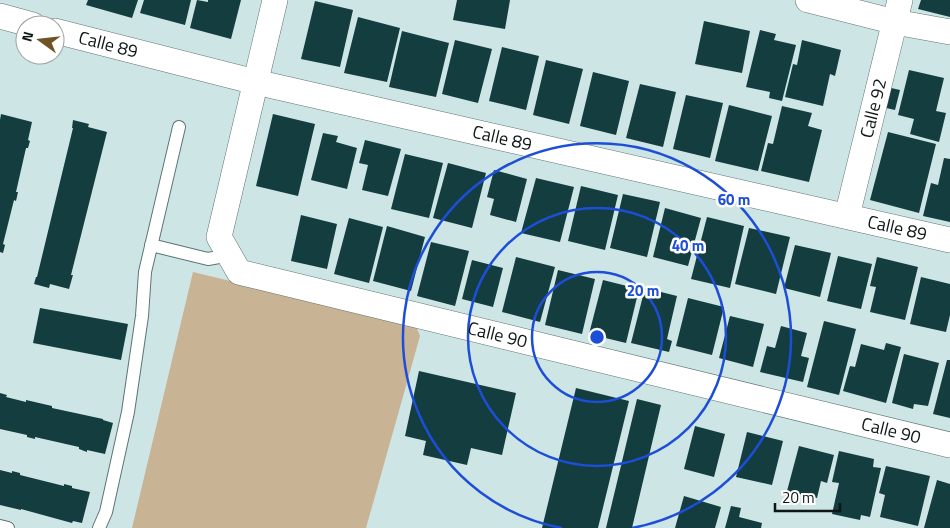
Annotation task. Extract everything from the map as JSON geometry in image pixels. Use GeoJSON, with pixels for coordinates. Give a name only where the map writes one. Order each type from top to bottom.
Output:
{"type":"FeatureCollection","features":[{"type":"Feature","properties":{"kind":"street","name":"Calle 90"},"geometry":{"type":"LineString","coordinates":[[275,0],[219,237],[239,272],[950,446]]}},
{"type":"Feature","properties":{"kind":"street"},"geometry":{"type":"LineString","coordinates":[[808,0],[898,11],[950,32]]}},
{"type":"Feature","properties":{"kind":"street","name":"Calle 92"},"geometry":{"type":"LineString","coordinates":[[847,216],[898,11]]}},
{"type":"Feature","properties":{"kind":"street"},"geometry":{"type":"LineString","coordinates":[[0,16],[15,20]]}},
{"type":"Feature","properties":{"kind":"street","name":"Calle 89"},"geometry":{"type":"LineString","coordinates":[[65,34],[255,82],[950,240]]}},
{"type":"Feature","properties":{"kind":"lane"},"geometry":{"type":"LineString","coordinates":[[99,528],[106,512],[128,412],[142,316],[145,272],[179,127]]}},
{"type":"Feature","properties":{"kind":"lane"},"geometry":{"type":"LineString","coordinates":[[151,245],[208,259],[230,255]]}},
{"type":"Feature","properties":{"kind":"lane"},"geometry":{"type":"LineString","coordinates":[[0,526],[8,528]]}},
{"type":"Feature","properties":{"kind":"shaded area"},"geometry":{"type":"Polygon","coordinates":[[[193,272],[416,326],[420,336],[366,528],[132,528],[193,272]]]}},
{"type":"Feature","properties":{"kind":"building"},"geometry":{"type":"Polygon","coordinates":[[[88,0],[138,0],[132,18],[86,5],[88,0]]]}},
{"type":"Feature","properties":{"kind":"building"},"geometry":{"type":"Polygon","coordinates":[[[144,0],[191,0],[185,25],[140,13],[144,0]]]}},
{"type":"Feature","properties":{"kind":"building"},"geometry":{"type":"Polygon","coordinates":[[[197,0],[208,2],[208,0],[241,0],[231,39],[190,28],[197,0]]]}},
{"type":"Feature","properties":{"kind":"building"},"geometry":{"type":"Polygon","coordinates":[[[457,0],[510,0],[505,29],[453,20],[457,0]]]}},
{"type":"Feature","properties":{"kind":"building"},"geometry":{"type":"Polygon","coordinates":[[[921,0],[950,0],[950,17],[918,9],[921,0]]]}},
{"type":"Feature","properties":{"kind":"building"},"geometry":{"type":"Polygon","coordinates":[[[315,1],[353,10],[340,67],[301,59],[315,1]]]}},
{"type":"Feature","properties":{"kind":"building"},"geometry":{"type":"Polygon","coordinates":[[[358,17],[400,28],[387,82],[344,73],[358,17]]]}},
{"type":"Feature","properties":{"kind":"building"},"geometry":{"type":"Polygon","coordinates":[[[704,21],[750,31],[742,73],[695,64],[704,21]]]}},
{"type":"Feature","properties":{"kind":"building"},"geometry":{"type":"Polygon","coordinates":[[[760,30],[776,34],[774,40],[796,45],[782,101],[769,98],[770,92],[746,87],[760,30]]]}},
{"type":"Feature","properties":{"kind":"building"},"geometry":{"type":"Polygon","coordinates":[[[402,31],[449,43],[436,97],[389,87],[402,31]]]}},
{"type":"Feature","properties":{"kind":"building"},"geometry":{"type":"Polygon","coordinates":[[[455,40],[492,49],[478,103],[442,94],[455,40]]]}},
{"type":"Feature","properties":{"kind":"building"},"geometry":{"type":"Polygon","coordinates":[[[802,40],[841,50],[835,76],[830,74],[823,106],[785,97],[793,64],[797,65],[802,40]]]}},
{"type":"Feature","properties":{"kind":"building"},"geometry":{"type":"Polygon","coordinates":[[[502,47],[539,56],[526,110],[489,101],[502,47]]]}},
{"type":"Feature","properties":{"kind":"building"},"geometry":{"type":"Polygon","coordinates":[[[546,60],[583,69],[569,124],[533,115],[546,60]]]}},
{"type":"Feature","properties":{"kind":"building"},"geometry":{"type":"Polygon","coordinates":[[[909,70],[944,78],[936,111],[946,113],[939,142],[910,134],[914,119],[898,115],[909,70]]]}},
{"type":"Feature","properties":{"kind":"building"},"geometry":{"type":"Polygon","coordinates":[[[593,72],[629,81],[616,135],[580,126],[593,72]]]}},
{"type":"Feature","properties":{"kind":"building"},"geometry":{"type":"Polygon","coordinates":[[[640,84],[676,92],[663,147],[626,138],[640,84]]]}},
{"type":"Feature","properties":{"kind":"building"},"geometry":{"type":"Polygon","coordinates":[[[887,87],[900,90],[895,110],[882,107],[887,87]]]}},
{"type":"Feature","properties":{"kind":"building"},"geometry":{"type":"Polygon","coordinates":[[[686,95],[723,103],[710,158],[673,149],[686,95]]]}},
{"type":"Feature","properties":{"kind":"building"},"geometry":{"type":"Polygon","coordinates":[[[729,105],[772,116],[758,171],[715,161],[729,105]]]}},
{"type":"Feature","properties":{"kind":"building"},"geometry":{"type":"Polygon","coordinates":[[[782,106],[812,113],[808,126],[822,130],[809,182],[761,171],[768,143],[773,144],[782,106]]]}},
{"type":"Feature","properties":{"kind":"building"},"geometry":{"type":"Polygon","coordinates":[[[1,114],[32,122],[28,140],[30,141],[28,148],[26,148],[16,192],[18,192],[16,201],[14,200],[3,244],[5,245],[3,253],[0,252],[1,114]]]}},
{"type":"Feature","properties":{"kind":"building"},"geometry":{"type":"Polygon","coordinates":[[[273,114],[315,124],[298,196],[256,186],[273,114]]]}},
{"type":"Feature","properties":{"kind":"building"},"geometry":{"type":"Polygon","coordinates":[[[73,120],[89,124],[88,127],[107,132],[69,289],[50,284],[49,288],[34,284],[73,128],[73,120]]]}},
{"type":"Feature","properties":{"kind":"building"},"geometry":{"type":"Polygon","coordinates":[[[888,132],[936,144],[919,213],[870,200],[888,132]]]}},
{"type":"Feature","properties":{"kind":"building"},"geometry":{"type":"Polygon","coordinates":[[[323,133],[338,136],[336,142],[357,148],[347,189],[311,180],[323,133]]]}},
{"type":"Feature","properties":{"kind":"building"},"geometry":{"type":"Polygon","coordinates":[[[365,140],[401,149],[388,196],[362,190],[368,165],[359,163],[365,140]]]}},
{"type":"Feature","properties":{"kind":"building"},"geometry":{"type":"Polygon","coordinates":[[[405,154],[443,163],[429,218],[391,209],[405,154]]]}},
{"type":"Feature","properties":{"kind":"building"},"geometry":{"type":"Polygon","coordinates":[[[944,158],[950,159],[950,222],[923,216],[931,183],[938,185],[944,158]]]}},
{"type":"Feature","properties":{"kind":"building"},"geometry":{"type":"Polygon","coordinates":[[[448,163],[486,173],[472,228],[433,218],[448,163]]]}},
{"type":"Feature","properties":{"kind":"building"},"geometry":{"type":"Polygon","coordinates":[[[494,170],[527,179],[516,222],[490,215],[494,199],[487,197],[494,170]]]}},
{"type":"Feature","properties":{"kind":"building"},"geometry":{"type":"Polygon","coordinates":[[[536,178],[574,187],[560,242],[521,233],[536,178]]]}},
{"type":"Feature","properties":{"kind":"building"},"geometry":{"type":"Polygon","coordinates":[[[581,186],[618,195],[605,250],[568,241],[581,186]]]}},
{"type":"Feature","properties":{"kind":"building"},"geometry":{"type":"Polygon","coordinates":[[[623,194],[660,202],[647,257],[610,248],[623,194]]]}},
{"type":"Feature","properties":{"kind":"building"},"geometry":{"type":"Polygon","coordinates":[[[665,208],[701,218],[688,266],[653,257],[665,208]]]}},
{"type":"Feature","properties":{"kind":"building"},"geometry":{"type":"Polygon","coordinates":[[[301,215],[337,224],[327,269],[291,261],[301,215]]]}},
{"type":"Feature","properties":{"kind":"building"},"geometry":{"type":"Polygon","coordinates":[[[707,217],[744,226],[730,288],[691,279],[707,217]]]}},
{"type":"Feature","properties":{"kind":"building"},"geometry":{"type":"Polygon","coordinates":[[[349,218],[383,227],[369,283],[334,274],[349,218]]]}},
{"type":"Feature","properties":{"kind":"building"},"geometry":{"type":"Polygon","coordinates":[[[387,226],[425,237],[411,291],[373,281],[387,226]]]}},
{"type":"Feature","properties":{"kind":"building"},"geometry":{"type":"Polygon","coordinates":[[[749,228],[790,237],[776,294],[735,284],[749,228]]]}},
{"type":"Feature","properties":{"kind":"building"},"geometry":{"type":"Polygon","coordinates":[[[431,242],[469,251],[455,306],[417,296],[431,242]]]}},
{"type":"Feature","properties":{"kind":"building"},"geometry":{"type":"Polygon","coordinates":[[[795,245],[831,253],[820,297],[784,288],[795,245]]]}},
{"type":"Feature","properties":{"kind":"building"},"geometry":{"type":"Polygon","coordinates":[[[838,256],[872,264],[861,309],[827,301],[838,256]]]}},
{"type":"Feature","properties":{"kind":"building"},"geometry":{"type":"Polygon","coordinates":[[[516,257],[555,267],[540,322],[502,312],[516,257]]]}},
{"type":"Feature","properties":{"kind":"building"},"geometry":{"type":"Polygon","coordinates":[[[877,257],[918,267],[905,320],[870,312],[876,287],[870,286],[877,257]]]}},
{"type":"Feature","properties":{"kind":"building"},"geometry":{"type":"Polygon","coordinates":[[[472,260],[503,268],[493,307],[462,299],[472,260]]]}},
{"type":"Feature","properties":{"kind":"building"},"geometry":{"type":"Polygon","coordinates":[[[558,270],[595,279],[582,334],[545,325],[558,270]]]}},
{"type":"Feature","properties":{"kind":"building"},"geometry":{"type":"Polygon","coordinates":[[[921,277],[950,284],[950,315],[946,332],[910,324],[921,277]]]}},
{"type":"Feature","properties":{"kind":"building"},"geometry":{"type":"Polygon","coordinates":[[[603,280],[639,289],[626,343],[589,334],[603,280]]]}},
{"type":"Feature","properties":{"kind":"building"},"geometry":{"type":"Polygon","coordinates":[[[645,288],[677,296],[667,339],[672,341],[669,352],[631,343],[645,288]]]}},
{"type":"Feature","properties":{"kind":"building"},"geometry":{"type":"Polygon","coordinates":[[[688,298],[724,307],[712,355],[676,346],[688,298]]]}},
{"type":"Feature","properties":{"kind":"building"},"geometry":{"type":"Polygon","coordinates":[[[40,308],[128,324],[121,360],[33,343],[40,308]]]}},
{"type":"Feature","properties":{"kind":"building"},"geometry":{"type":"Polygon","coordinates":[[[730,316],[764,324],[753,367],[719,358],[730,316]]]}},
{"type":"Feature","properties":{"kind":"building"},"geometry":{"type":"Polygon","coordinates":[[[824,321],[856,329],[839,395],[807,387],[824,321]]]}},
{"type":"Feature","properties":{"kind":"building"},"geometry":{"type":"Polygon","coordinates":[[[781,326],[807,333],[801,356],[809,358],[803,382],[760,372],[767,346],[775,348],[781,326]]]}},
{"type":"Feature","properties":{"kind":"building"},"geometry":{"type":"Polygon","coordinates":[[[886,343],[901,347],[886,403],[843,391],[850,366],[855,367],[861,344],[884,350],[886,343]]]}},
{"type":"Feature","properties":{"kind":"building"},"geometry":{"type":"Polygon","coordinates":[[[904,354],[939,363],[928,406],[914,404],[913,409],[892,403],[904,354]]]}},
{"type":"Feature","properties":{"kind":"building"},"geometry":{"type":"Polygon","coordinates":[[[947,360],[950,360],[950,418],[933,414],[947,360]]]}},
{"type":"Feature","properties":{"kind":"building"},"geometry":{"type":"Polygon","coordinates":[[[419,371],[516,393],[502,455],[471,448],[467,465],[423,455],[426,441],[405,436],[419,371]]]}},
{"type":"Feature","properties":{"kind":"building"},"geometry":{"type":"Polygon","coordinates":[[[576,388],[629,401],[598,528],[542,528],[576,388]]]}},
{"type":"Feature","properties":{"kind":"building"},"geometry":{"type":"Polygon","coordinates":[[[0,393],[7,395],[6,397],[52,406],[52,408],[113,423],[105,454],[87,450],[87,452],[79,449],[79,447],[35,437],[35,439],[27,437],[27,435],[0,429],[0,393]]]}},
{"type":"Feature","properties":{"kind":"building"},"geometry":{"type":"Polygon","coordinates":[[[637,399],[661,405],[632,528],[606,528],[637,399]]]}},
{"type":"Feature","properties":{"kind":"building"},"geometry":{"type":"Polygon","coordinates":[[[695,426],[725,434],[714,477],[684,469],[695,426]]]}},
{"type":"Feature","properties":{"kind":"building"},"geometry":{"type":"Polygon","coordinates":[[[747,432],[783,441],[772,485],[736,477],[747,432]]]}},
{"type":"Feature","properties":{"kind":"building"},"geometry":{"type":"Polygon","coordinates":[[[799,446],[834,455],[827,483],[821,481],[817,498],[787,491],[799,446]]]}},
{"type":"Feature","properties":{"kind":"building"},"geometry":{"type":"Polygon","coordinates":[[[839,451],[874,459],[873,467],[881,468],[870,517],[861,515],[860,520],[832,514],[839,483],[832,482],[839,451]]]}},
{"type":"Feature","properties":{"kind":"building"},"geometry":{"type":"Polygon","coordinates":[[[886,466],[930,476],[918,526],[880,517],[885,495],[879,493],[886,466]]]}},
{"type":"Feature","properties":{"kind":"building"},"geometry":{"type":"Polygon","coordinates":[[[0,470],[12,473],[12,471],[20,473],[20,475],[64,486],[64,484],[90,492],[82,523],[73,521],[72,523],[0,505],[0,470]]]}},
{"type":"Feature","properties":{"kind":"building"},"geometry":{"type":"Polygon","coordinates":[[[937,480],[950,484],[950,528],[924,528],[937,480]]]}},
{"type":"Feature","properties":{"kind":"building"},"geometry":{"type":"Polygon","coordinates":[[[684,496],[721,507],[715,528],[675,528],[684,496]]]}},
{"type":"Feature","properties":{"kind":"building"},"geometry":{"type":"Polygon","coordinates":[[[731,506],[741,508],[739,517],[762,523],[761,528],[725,528],[731,506]]]}}]}
